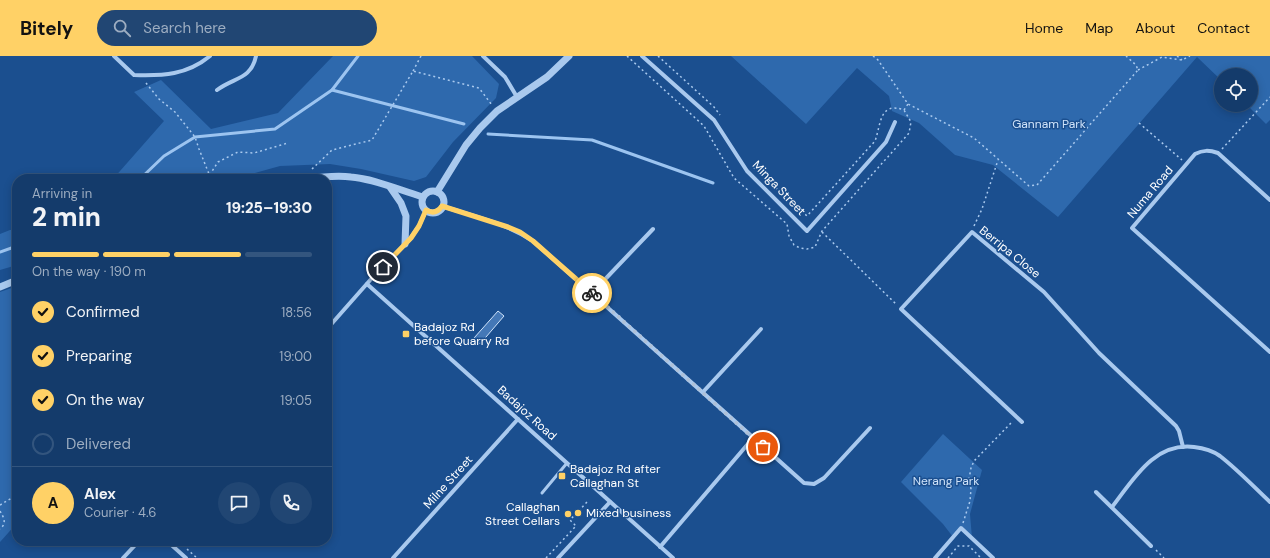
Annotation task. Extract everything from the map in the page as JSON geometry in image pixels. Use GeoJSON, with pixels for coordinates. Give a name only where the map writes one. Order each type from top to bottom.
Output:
{"type":"FeatureCollection","features":[{"type":"Feature","properties":{"kind":"street"},"geometry":{"type":"LineString","coordinates":[[114,56],[134,75],[166,75],[189,70],[210,56]]}},
{"type":"Feature","properties":{"kind":"street"},"geometry":{"type":"LineString","coordinates":[[217,90],[226,83],[246,75],[254,64],[256,56]]}},
{"type":"Feature","properties":{"kind":"street"},"geometry":{"type":"LineString","coordinates":[[482,56],[505,77],[517,96]]}},
{"type":"Feature","properties":{"kind":"street"},"geometry":{"type":"LineString","coordinates":[[437,192],[466,145],[480,128],[497,111],[547,77],[569,56]]}},
{"type":"Feature","properties":{"kind":"street","name":"Minga Street"},"geometry":{"type":"LineString","coordinates":[[642,56],[714,120],[747,171],[806,231],[886,142],[895,122]]}},
{"type":"Feature","properties":{"kind":"street","name":"Numa Road"},"geometry":{"type":"LineString","coordinates":[[1218,153],[1211,150],[1201,151],[1195,154],[1132,228],[1270,352]]}},
{"type":"Feature","properties":{"kind":"street"},"geometry":{"type":"LineString","coordinates":[[1218,153],[1270,200]]}},
{"type":"Feature","properties":{"kind":"street"},"geometry":{"type":"LineString","coordinates":[[332,177],[352,177],[423,197]]}},
{"type":"Feature","properties":{"kind":"street"},"geometry":{"type":"LineString","coordinates":[[390,187],[401,203],[406,216],[405,244]]}},
{"type":"Feature","properties":{"kind":"street"},"geometry":{"type":"LineString","coordinates":[[429,192],[437,192],[442,196],[442,206],[434,212],[426,210],[423,206],[423,197],[429,192]]}},
{"type":"Feature","properties":{"kind":"street"},"geometry":{"type":"LineString","coordinates":[[442,206],[508,227],[520,232],[533,241],[804,483],[814,484],[824,478],[870,428]]}},
{"type":"Feature","properties":{"kind":"street"},"geometry":{"type":"LineString","coordinates":[[332,323],[405,244],[414,233],[426,210]]}},
{"type":"Feature","properties":{"kind":"street"},"geometry":{"type":"LineString","coordinates":[[592,293],[653,229]]}},
{"type":"Feature","properties":{"kind":"street","name":"Berripa Close"},"geometry":{"type":"LineString","coordinates":[[901,309],[972,232],[1044,292],[1099,353],[1176,426],[1179,431],[1183,447]]}},
{"type":"Feature","properties":{"kind":"street"},"geometry":{"type":"LineString","coordinates":[[0,287],[12,282]]}},
{"type":"Feature","properties":{"kind":"street","name":"Badajoz Road"},"geometry":{"type":"LineString","coordinates":[[367,284],[673,558]]}},
{"type":"Feature","properties":{"kind":"street"},"geometry":{"type":"LineString","coordinates":[[901,309],[1022,422]]}},
{"type":"Feature","properties":{"kind":"street"},"geometry":{"type":"LineString","coordinates":[[703,392],[761,329]]}},
{"type":"Feature","properties":{"kind":"street","name":"Milne Street"},"geometry":{"type":"LineString","coordinates":[[393,558],[518,419]]}},
{"type":"Feature","properties":{"kind":"street"},"geometry":{"type":"LineString","coordinates":[[660,547],[753,438]]}},
{"type":"Feature","properties":{"kind":"street"},"geometry":{"type":"LineString","coordinates":[[1112,507],[1140,471],[1149,462],[1165,451],[1172,448],[1183,447],[1199,448],[1219,455],[1270,502]]}},
{"type":"Feature","properties":{"kind":"street"},"geometry":{"type":"LineString","coordinates":[[1096,492],[1151,546]]}},
{"type":"Feature","properties":{"kind":"street"},"geometry":{"type":"LineString","coordinates":[[558,558],[610,502]]}},
{"type":"Feature","properties":{"kind":"street"},"geometry":{"type":"LineString","coordinates":[[935,558],[961,528],[993,558]]}},
{"type":"Feature","properties":{"kind":"street"},"geometry":{"type":"LineString","coordinates":[[123,558],[134,546]]}},
{"type":"Feature","properties":{"kind":"street"},"geometry":{"type":"LineString","coordinates":[[173,546],[186,558]]}},
{"type":"Feature","properties":{"kind":"lane"},"geometry":{"type":"LineString","coordinates":[[542,493],[567,463]]}},
{"type":"Feature","properties":{"kind":"path"},"geometry":{"type":"LineString","coordinates":[[312,169],[332,150],[372,140],[421,56]]}},
{"type":"Feature","properties":{"kind":"path"},"geometry":{"type":"LineString","coordinates":[[627,56],[704,126],[734,178],[787,224],[789,236],[794,245],[800,248],[808,249],[815,247],[822,231],[909,132],[911,122],[904,110],[896,108],[886,111],[879,120],[878,132],[875,141],[807,216]]}},
{"type":"Feature","properties":{"kind":"path"},"geometry":{"type":"LineString","coordinates":[[873,56],[878,60],[908,104],[974,138],[1029,186],[1037,185],[1138,70],[1162,57],[1182,60],[1190,56]]}},
{"type":"Feature","properties":{"kind":"path"},"geometry":{"type":"LineString","coordinates":[[1126,56],[1136,65],[1138,70]]}},
{"type":"Feature","properties":{"kind":"path"},"geometry":{"type":"LineString","coordinates":[[1177,56],[1182,60]]}},
{"type":"Feature","properties":{"kind":"path"},"geometry":{"type":"LineString","coordinates":[[413,71],[479,88],[497,111]]}},
{"type":"Feature","properties":{"kind":"path"},"geometry":{"type":"LineString","coordinates":[[134,75],[147,84],[159,99],[175,112],[195,137],[209,174]]}},
{"type":"Feature","properties":{"kind":"path"},"geometry":{"type":"LineString","coordinates":[[1218,153],[1270,97]]}},
{"type":"Feature","properties":{"kind":"path"},"geometry":{"type":"LineString","coordinates":[[904,110],[908,104]]}},
{"type":"Feature","properties":{"kind":"path"},"geometry":{"type":"LineString","coordinates":[[1139,123],[1187,164]]}},
{"type":"Feature","properties":{"kind":"path"},"geometry":{"type":"LineString","coordinates":[[211,174],[218,162],[238,152],[254,153],[288,143]]}},
{"type":"Feature","properties":{"kind":"path"},"geometry":{"type":"LineString","coordinates":[[972,232],[982,209],[998,160]]}},
{"type":"Feature","properties":{"kind":"path"},"geometry":{"type":"LineString","coordinates":[[822,231],[901,309]]}},
{"type":"Feature","properties":{"kind":"path"},"geometry":{"type":"LineString","coordinates":[[961,528],[970,501],[971,489],[969,479],[974,461],[1017,417]]}},
{"type":"Feature","properties":{"kind":"path"},"geometry":{"type":"LineString","coordinates":[[0,505],[12,498]]}},
{"type":"Feature","properties":{"kind":"path"},"geometry":{"type":"LineString","coordinates":[[546,558],[576,526],[570,520],[588,501]]}},
{"type":"Feature","properties":{"kind":"path"},"geometry":{"type":"LineString","coordinates":[[0,511],[4,518],[4,523],[0,529]]}},
{"type":"Feature","properties":{"kind":"path"},"geometry":{"type":"LineString","coordinates":[[948,558],[958,546],[969,546],[982,558]]}},
{"type":"Feature","properties":{"kind":"path"},"geometry":{"type":"LineString","coordinates":[[1151,546],[1164,558]]}},
{"type":"Feature","properties":{"kind":"green space"},"geometry":{"type":"Polygon","coordinates":[[[333,56],[472,56],[499,84],[496,98],[453,142],[426,177],[414,181],[361,169],[330,164],[280,166],[252,174],[117,174],[164,121],[134,92],[161,80],[211,129],[278,113],[333,56]]]}},
{"type":"Feature","properties":{"kind":"green space","name":"Gannam Park"},"geometry":{"type":"Polygon","coordinates":[[[731,56],[1270,56],[1270,120],[1266,124],[1254,112],[1258,112],[1258,68],[1214,68],[1214,73],[1197,57],[1058,217],[993,165],[955,155],[919,123],[892,111],[889,96],[857,68],[806,124],[731,56]]]}},
{"type":"Feature","properties":{"kind":"green space"},"geometry":{"type":"Polygon","coordinates":[[[12,230],[12,266],[0,270],[0,234],[12,230]]]}},
{"type":"Feature","properties":{"kind":"green space"},"geometry":{"type":"Polygon","coordinates":[[[12,288],[12,529],[0,542],[0,292],[12,288]]]}},
{"type":"Feature","properties":{"kind":"green space","name":"Nerang Park"},"geometry":{"type":"Polygon","coordinates":[[[943,434],[982,470],[970,514],[972,538],[961,528],[953,537],[943,524],[901,482],[943,434]]]}},
{"type":"Feature","properties":{"kind":"building"},"geometry":{"type":"Polygon","coordinates":[[[498,311],[504,316],[480,344],[474,338],[498,311]]]}},
{"type":"Feature","properties":{"kind":"waterway"},"geometry":{"type":"LineString","coordinates":[[145,174],[164,156],[195,137],[275,129],[332,90],[358,56]]}},
{"type":"Feature","properties":{"kind":"waterway"},"geometry":{"type":"LineString","coordinates":[[332,90],[464,124]]}},
{"type":"Feature","properties":{"kind":"waterway"},"geometry":{"type":"LineString","coordinates":[[488,134],[592,140],[713,183]]}},
{"type":"Feature","properties":{"kind":"waterway"},"geometry":{"type":"LineString","coordinates":[[0,252],[12,248]]}},
{"type":"Feature","properties":{"kind":"way so far"},"geometry":{"type":"LineString","coordinates":[[592,293],[763,447]]}},
{"type":"Feature","properties":{"kind":"place","name":"Badajoz Rd before Quarry Rd"},"geometry":{"type":"Point","coordinates":[406,334]}},
{"type":"Feature","properties":{"kind":"place","name":"Badajoz Rd after Callaghan St"},"geometry":{"type":"Point","coordinates":[562,476]}},
{"type":"Feature","properties":{"kind":"place","name":"Mixed business"},"geometry":{"type":"Point","coordinates":[578,513]}},
{"type":"Feature","properties":{"kind":"place","name":"Callaghan Street Cellars"},"geometry":{"type":"Point","coordinates":[568,514]}},
{"type":"Feature","properties":{"kind":"route"},"geometry":{"type":"LineString","coordinates":[[383,267],[411,238],[419,226],[426,210],[434,212],[442,206],[520,232],[533,241],[592,293]]}}]}
